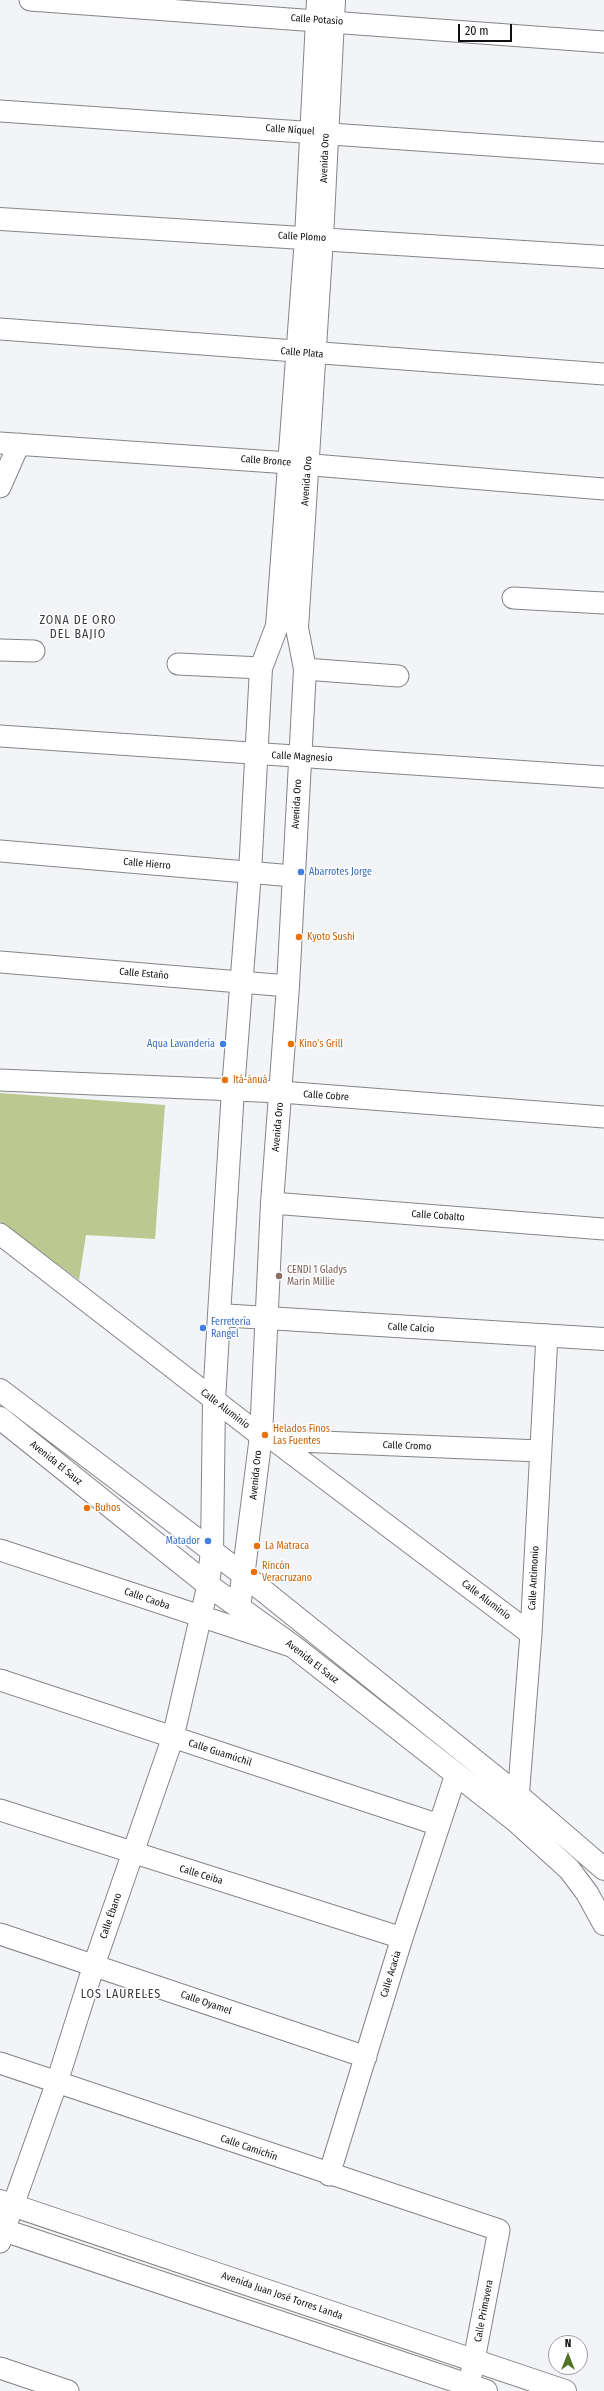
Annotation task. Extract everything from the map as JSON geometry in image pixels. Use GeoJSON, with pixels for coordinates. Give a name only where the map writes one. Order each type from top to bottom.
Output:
{"type":"FeatureCollection","features":[{"type":"Feature","properties":{"kind":"main road","name":"Avenida Oro"},"geometry":{"type":"LineString","coordinates":[[239,1608],[267,1438],[266,1320],[272,1203],[288,986],[299,756],[305,669],[297,628],[299,463],[314,238],[326,10]]}},
{"type":"Feature","properties":{"kind":"main road","name":"Calle Plomo"},"geometry":{"type":"LineString","coordinates":[[0,219],[604,257]]}},
{"type":"Feature","properties":{"kind":"main road","name":"Avenida Oro"},"geometry":{"type":"LineString","coordinates":[[208,1585],[212,1551],[214,1401],[233,1090],[250,873],[261,668],[277,626],[299,463]]}},
{"type":"Feature","properties":{"kind":"main road","name":"Calle Calcio"},"geometry":{"type":"LineString","coordinates":[[219,1315],[266,1320],[604,1339]]}},
{"type":"Feature","properties":{"kind":"main road"},"geometry":{"type":"LineString","coordinates":[[0,1390],[245,1576],[519,1796],[604,1869]]}},
{"type":"Feature","properties":{"kind":"main road","name":"Avenida El Sauz"},"geometry":{"type":"LineString","coordinates":[[2,1420],[208,1585],[294,1647],[516,1821],[569,1869],[587,1893],[604,1924]]}},
{"type":"Feature","properties":{"kind":"main road","name":"Avenida Juan José Torres Landa"},"geometry":{"type":"LineString","coordinates":[[6,2203],[565,2391]]}},
{"type":"Feature","properties":{"kind":"main road"},"geometry":{"type":"LineString","coordinates":[[1,2234],[474,2389]]}},
{"type":"Feature","properties":{"kind":"street","name":"Calle Potasio"},"geometry":{"type":"LineString","coordinates":[[30,0],[326,10],[604,42]]}},
{"type":"Feature","properties":{"kind":"street","name":"Calle Níquel"},"geometry":{"type":"LineString","coordinates":[[0,111],[604,153]]}},
{"type":"Feature","properties":{"kind":"street","name":"Calle Plata"},"geometry":{"type":"LineString","coordinates":[[0,329],[604,374]]}},
{"type":"Feature","properties":{"kind":"street","name":"Calle Bronce"},"geometry":{"type":"LineString","coordinates":[[9,444],[299,463],[604,488]]}},
{"type":"Feature","properties":{"kind":"street"},"geometry":{"type":"LineString","coordinates":[[0,487],[9,444]]}},
{"type":"Feature","properties":{"kind":"street"},"geometry":{"type":"LineString","coordinates":[[512,598],[604,603]]}},
{"type":"Feature","properties":{"kind":"street"},"geometry":{"type":"LineString","coordinates":[[0,650],[34,651]]}},
{"type":"Feature","properties":{"kind":"street"},"geometry":{"type":"LineString","coordinates":[[178,664],[261,668]]}},
{"type":"Feature","properties":{"kind":"street"},"geometry":{"type":"LineString","coordinates":[[305,669],[398,676]]}},
{"type":"Feature","properties":{"kind":"street","name":"Calle Magnesio"},"geometry":{"type":"LineString","coordinates":[[0,736],[257,755],[299,756],[604,777]]}},
{"type":"Feature","properties":{"kind":"street","name":"Calle Hierro"},"geometry":{"type":"LineString","coordinates":[[0,851],[294,876]]}},
{"type":"Feature","properties":{"kind":"street","name":"Calle Estaño"},"geometry":{"type":"LineString","coordinates":[[0,962],[288,986]]}},
{"type":"Feature","properties":{"kind":"street","name":"Calle Cobre"},"geometry":{"type":"LineString","coordinates":[[0,1080],[281,1092],[604,1117]]}},
{"type":"Feature","properties":{"kind":"street","name":"Calle Cobalto"},"geometry":{"type":"LineString","coordinates":[[272,1203],[604,1229]]}},
{"type":"Feature","properties":{"kind":"street","name":"Calle Aluminio"},"geometry":{"type":"LineString","coordinates":[[0,1234],[214,1401],[267,1438],[531,1634]]}},
{"type":"Feature","properties":{"kind":"street","name":"Calle Antimonio"},"geometry":{"type":"LineString","coordinates":[[516,1821],[531,1634],[547,1335]]}},
{"type":"Feature","properties":{"kind":"street","name":"Calle Cromo"},"geometry":{"type":"LineString","coordinates":[[267,1438],[540,1451]]}},
{"type":"Feature","properties":{"kind":"street","name":"Calle Caoba"},"geometry":{"type":"LineString","coordinates":[[0,1550],[201,1618],[294,1647]]}},
{"type":"Feature","properties":{"kind":"street","name":"Calle Ébano"},"geometry":{"type":"LineString","coordinates":[[1,2234],[6,2203],[57,2082],[94,1965],[173,1737],[208,1585]]}},
{"type":"Feature","properties":{"kind":"street","name":"Calle Guamúchil"},"geometry":{"type":"LineString","coordinates":[[0,1680],[439,1825]]}},
{"type":"Feature","properties":{"kind":"street","name":"Calle Acacia"},"geometry":{"type":"LineString","coordinates":[[329,2175],[402,1938],[456,1774]]}},
{"type":"Feature","properties":{"kind":"street","name":"Calle Ceiba"},"geometry":{"type":"LineString","coordinates":[[0,1810],[133,1854],[402,1938]]}},
{"type":"Feature","properties":{"kind":"street","name":"Calle Oyamel"},"geometry":{"type":"LineString","coordinates":[[0,1934],[366,2057]]}},
{"type":"Feature","properties":{"kind":"street","name":"Calle Camichín"},"geometry":{"type":"LineString","coordinates":[[0,2063],[329,2175],[499,2230]]}},
{"type":"Feature","properties":{"kind":"street","name":"Calle Primavera"},"geometry":{"type":"LineString","coordinates":[[474,2389],[475,2360],[499,2230]]}},
{"type":"Feature","properties":{"kind":"street"},"geometry":{"type":"LineString","coordinates":[[0,2368],[68,2391]]}},
{"type":"Feature","properties":{"kind":"green space"},"geometry":{"type":"Polygon","coordinates":[[[0,1093],[165,1105],[155,1239],[86,1235],[79,1280],[0,1222],[0,1093]]]}},
{"type":"Feature","properties":{"kind":"place","name":"Abarrotes Jorge"},"geometry":{"type":"Point","coordinates":[301,872]}},
{"type":"Feature","properties":{"kind":"place","name":"Kyoto Sushi"},"geometry":{"type":"Point","coordinates":[299,937]}},
{"type":"Feature","properties":{"kind":"place","name":"Aqua Lavandería"},"geometry":{"type":"Point","coordinates":[223,1044]}},
{"type":"Feature","properties":{"kind":"place","name":"Kino’s Grill"},"geometry":{"type":"Point","coordinates":[291,1044]}},
{"type":"Feature","properties":{"kind":"place","name":"Itá-ánuá"},"geometry":{"type":"Point","coordinates":[225,1080]}},
{"type":"Feature","properties":{"kind":"place","name":"CENDI 1 Gladys Marin Millie"},"geometry":{"type":"Point","coordinates":[279,1276]}},
{"type":"Feature","properties":{"kind":"place","name":"Ferretería Rangel"},"geometry":{"type":"Point","coordinates":[203,1328]}},
{"type":"Feature","properties":{"kind":"place","name":"Helados Finos Las Fuentes"},"geometry":{"type":"Point","coordinates":[265,1435]}},
{"type":"Feature","properties":{"kind":"place","name":"Buhos"},"geometry":{"type":"Point","coordinates":[87,1508]}},
{"type":"Feature","properties":{"kind":"place","name":"Matador"},"geometry":{"type":"Point","coordinates":[208,1541]}},
{"type":"Feature","properties":{"kind":"place","name":"La Matraca"},"geometry":{"type":"Point","coordinates":[257,1546]}},
{"type":"Feature","properties":{"kind":"place","name":"Rincón Veracruzano"},"geometry":{"type":"Point","coordinates":[254,1572]}},
{"type":"Feature","properties":{"kind":"district","name":"ZONA DE ORO DEL BAJIO"},"geometry":{"type":"Point","coordinates":[78,628]}},
{"type":"Feature","properties":{"kind":"district","name":"LOS LAURELES"},"geometry":{"type":"Point","coordinates":[121,1995]}}]}
